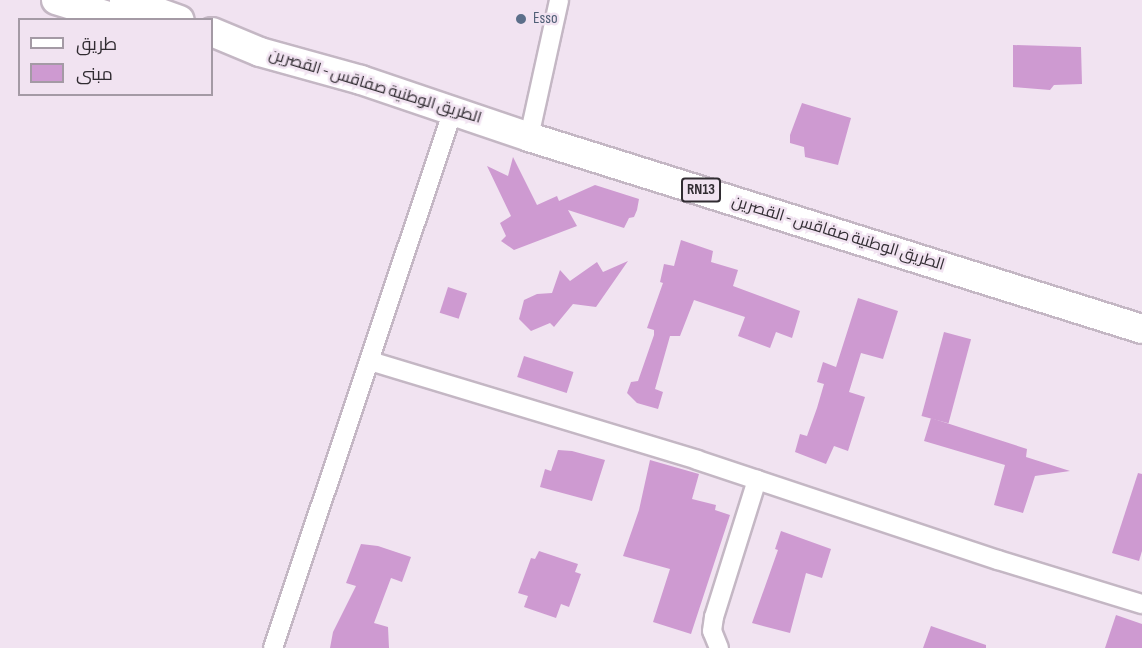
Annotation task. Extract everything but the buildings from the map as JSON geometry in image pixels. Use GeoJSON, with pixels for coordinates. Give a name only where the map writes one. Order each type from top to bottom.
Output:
{"type":"FeatureCollection","features":[{"type":"Feature","properties":{"kind":"main road"},"geometry":{"type":"LineString","coordinates":[[56,0],[114,18]]}},
{"type":"Feature","properties":{"kind":"main road"},"geometry":{"type":"LineString","coordinates":[[124,0],[174,18]]}},
{"type":"Feature","properties":{"kind":"main road","name":"الطريق الوطنية صفاقس - القصرين"},"geometry":{"type":"LineString","coordinates":[[213,32],[260,52],[453,110],[529,137],[1142,329]]}},
{"type":"Feature","properties":{"kind":"main road","name":"الطريق الوطنية صفاقس - القصرين"},"geometry":{"type":"LineString","coordinates":[[213,46],[260,52]]}},
{"type":"Feature","properties":{"kind":"street"},"geometry":{"type":"LineString","coordinates":[[529,137],[559,0]]}},
{"type":"Feature","properties":{"kind":"street"},"geometry":{"type":"LineString","coordinates":[[273,648],[453,110]]}},
{"type":"Feature","properties":{"kind":"street"},"geometry":{"type":"LineString","coordinates":[[370,361],[757,480],[1142,604]]}},
{"type":"Feature","properties":{"kind":"street"},"geometry":{"type":"LineString","coordinates":[[719,648],[712,631],[714,617],[757,480]]}},
{"type":"Feature","properties":{"kind":"place","name":"Esso"},"geometry":{"type":"Point","coordinates":[521,19]}}]}
